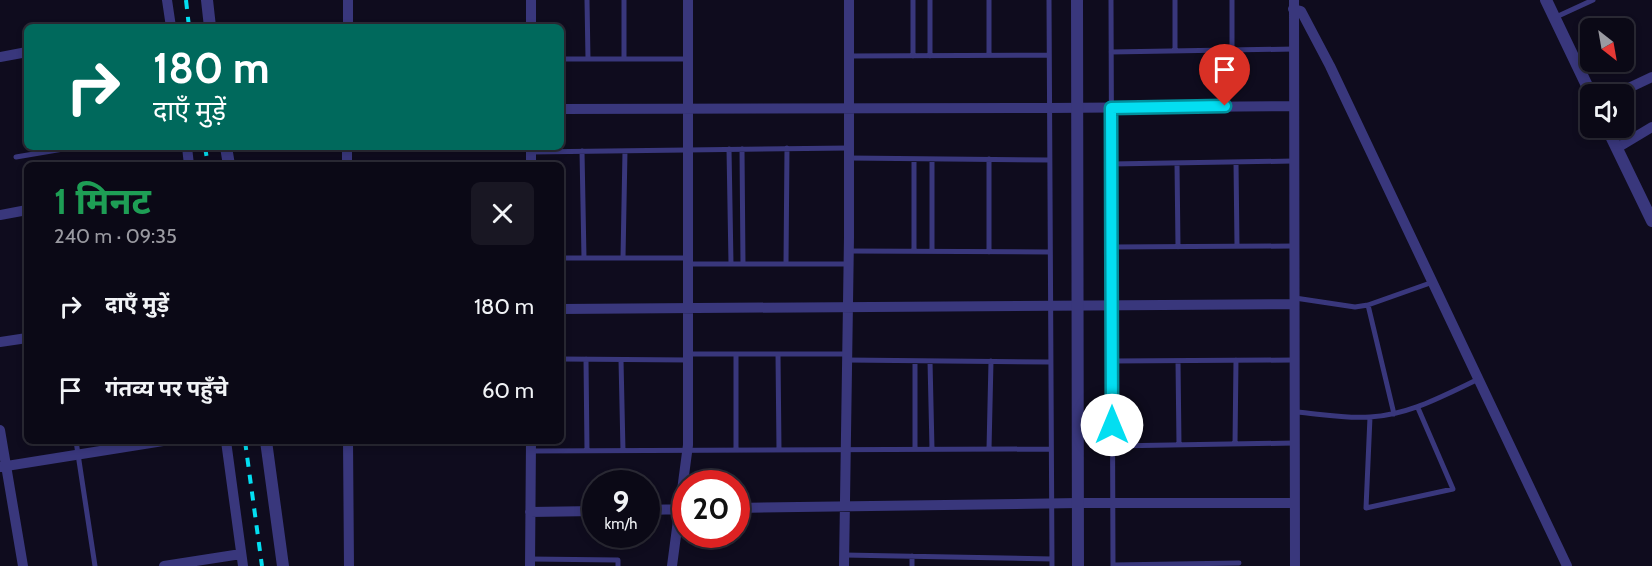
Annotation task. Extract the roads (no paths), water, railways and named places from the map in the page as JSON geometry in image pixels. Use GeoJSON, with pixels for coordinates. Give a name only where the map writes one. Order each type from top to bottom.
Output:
{"type":"FeatureCollection","features":[{"type":"Feature","properties":{"kind":"street"},"geometry":{"type":"LineString","coordinates":[[167,0],[171,24]]}},
{"type":"Feature","properties":{"kind":"street"},"geometry":{"type":"LineString","coordinates":[[207,0],[210,24]]}},
{"type":"Feature","properties":{"kind":"street"},"geometry":{"type":"LineString","coordinates":[[348,0],[348,24]]}},
{"type":"Feature","properties":{"kind":"street"},"geometry":{"type":"LineString","coordinates":[[531,0],[531,24]]}},
{"type":"Feature","properties":{"kind":"street"},"geometry":{"type":"LineString","coordinates":[[685,470],[688,357],[688,0]]}},
{"type":"Feature","properties":{"kind":"street"},"geometry":{"type":"LineString","coordinates":[[844,560],[849,251],[849,0]]}},
{"type":"Feature","properties":{"kind":"street"},"geometry":{"type":"LineString","coordinates":[[1077,0],[1078,566]]}},
{"type":"Feature","properties":{"kind":"street"},"geometry":{"type":"LineString","coordinates":[[1546,0],[1586,84]]}},
{"type":"Feature","properties":{"kind":"street"},"geometry":{"type":"LineString","coordinates":[[1294,4],[1295,566]]}},
{"type":"Feature","properties":{"kind":"street"},"geometry":{"type":"LineString","coordinates":[[1294,4],[1301,11],[1330,66],[1567,566]]}},
{"type":"Feature","properties":{"kind":"street"},"geometry":{"type":"LineString","coordinates":[[0,57],[24,53]]}},
{"type":"Feature","properties":{"kind":"street"},"geometry":{"type":"LineString","coordinates":[[1634,86],[1652,77]]}},
{"type":"Feature","properties":{"kind":"street"},"geometry":{"type":"LineString","coordinates":[[564,109],[1293,106]]}},
{"type":"Feature","properties":{"kind":"street"},"geometry":{"type":"LineString","coordinates":[[1617,147],[1652,127]]}},
{"type":"Feature","properties":{"kind":"street"},"geometry":{"type":"LineString","coordinates":[[1612,138],[1652,221]]}},
{"type":"Feature","properties":{"kind":"street"},"geometry":{"type":"LineString","coordinates":[[0,215],[24,211]]}},
{"type":"Feature","properties":{"kind":"street"},"geometry":{"type":"LineString","coordinates":[[564,309],[1112,306],[1293,301]]}},
{"type":"Feature","properties":{"kind":"street"},"geometry":{"type":"LineString","coordinates":[[0,342],[24,338]]}},
{"type":"Feature","properties":{"kind":"street"},"geometry":{"type":"LineString","coordinates":[[0,430],[3,466],[23,566]]}},
{"type":"Feature","properties":{"kind":"street"},"geometry":{"type":"LineString","coordinates":[[3,466],[143,444]]}},
{"type":"Feature","properties":{"kind":"street"},"geometry":{"type":"LineString","coordinates":[[226,444],[243,566]]}},
{"type":"Feature","properties":{"kind":"street"},"geometry":{"type":"LineString","coordinates":[[266,444],[283,566]]}},
{"type":"Feature","properties":{"kind":"street"},"geometry":{"type":"LineString","coordinates":[[348,444],[349,566]]}},
{"type":"Feature","properties":{"kind":"street"},"geometry":{"type":"LineString","coordinates":[[530,562],[531,446]]}},
{"type":"Feature","properties":{"kind":"street"},"geometry":{"type":"LineString","coordinates":[[750,508],[1078,503],[1294,503]]}},
{"type":"Feature","properties":{"kind":"street"},"geometry":{"type":"LineString","coordinates":[[530,512],[582,511]]}},
{"type":"Feature","properties":{"kind":"street"},"geometry":{"type":"LineString","coordinates":[[672,566],[675,548]]}},
{"type":"Feature","properties":{"kind":"street"},"geometry":{"type":"LineString","coordinates":[[164,566],[191,564],[241,554]]}},
{"type":"Feature","properties":{"kind":"lane"},"geometry":{"type":"LineString","coordinates":[[588,0],[588,59]]}},
{"type":"Feature","properties":{"kind":"lane"},"geometry":{"type":"LineString","coordinates":[[624,0],[624,59]]}},
{"type":"Feature","properties":{"kind":"lane"},"geometry":{"type":"LineString","coordinates":[[913,0],[913,56]]}},
{"type":"Feature","properties":{"kind":"lane"},"geometry":{"type":"LineString","coordinates":[[930,0],[930,56]]}},
{"type":"Feature","properties":{"kind":"lane"},"geometry":{"type":"LineString","coordinates":[[989,0],[989,55]]}},
{"type":"Feature","properties":{"kind":"lane"},"geometry":{"type":"LineString","coordinates":[[1049,0],[1049,362],[1052,566]]}},
{"type":"Feature","properties":{"kind":"lane"},"geometry":{"type":"LineString","coordinates":[[1111,0],[1113,566],[1239,563]]}},
{"type":"Feature","properties":{"kind":"lane"},"geometry":{"type":"LineString","coordinates":[[1175,0],[1175,51]]}},
{"type":"Feature","properties":{"kind":"lane"},"geometry":{"type":"LineString","coordinates":[[1232,0],[1232,50]]}},
{"type":"Feature","properties":{"kind":"lane"},"geometry":{"type":"LineString","coordinates":[[1554,17],[1593,0]]}},
{"type":"Feature","properties":{"kind":"lane"},"geometry":{"type":"LineString","coordinates":[[1111,52],[1293,49]]}},
{"type":"Feature","properties":{"kind":"lane"},"geometry":{"type":"LineString","coordinates":[[849,56],[1049,55]]}},
{"type":"Feature","properties":{"kind":"lane"},"geometry":{"type":"LineString","coordinates":[[564,59],[688,59]]}},
{"type":"Feature","properties":{"kind":"lane"},"geometry":{"type":"LineString","coordinates":[[556,150],[787,148],[914,159],[1049,160]]}},
{"type":"Feature","properties":{"kind":"lane"},"geometry":{"type":"LineString","coordinates":[[786,264],[787,148]]}},
{"type":"Feature","properties":{"kind":"lane"},"geometry":{"type":"LineString","coordinates":[[729,149],[730,264]]}},
{"type":"Feature","properties":{"kind":"lane"},"geometry":{"type":"LineString","coordinates":[[742,149],[743,264]]}},
{"type":"Feature","properties":{"kind":"lane"},"geometry":{"type":"LineString","coordinates":[[16,157],[57,150]]}},
{"type":"Feature","properties":{"kind":"lane"},"geometry":{"type":"LineString","coordinates":[[582,151],[584,258]]}},
{"type":"Feature","properties":{"kind":"lane"},"geometry":{"type":"LineString","coordinates":[[623,258],[625,151]]}},
{"type":"Feature","properties":{"kind":"lane"},"geometry":{"type":"LineString","coordinates":[[914,159],[914,251]]}},
{"type":"Feature","properties":{"kind":"lane"},"geometry":{"type":"LineString","coordinates":[[932,159],[932,251]]}},
{"type":"Feature","properties":{"kind":"lane"},"geometry":{"type":"LineString","coordinates":[[989,159],[989,252]]}},
{"type":"Feature","properties":{"kind":"lane"},"geometry":{"type":"LineString","coordinates":[[1112,164],[1293,161]]}},
{"type":"Feature","properties":{"kind":"lane"},"geometry":{"type":"LineString","coordinates":[[1236,162],[1237,246]]}},
{"type":"Feature","properties":{"kind":"lane"},"geometry":{"type":"LineString","coordinates":[[1177,163],[1178,247]]}},
{"type":"Feature","properties":{"kind":"lane"},"geometry":{"type":"LineString","coordinates":[[1112,247],[1293,246]]}},
{"type":"Feature","properties":{"kind":"lane"},"geometry":{"type":"LineString","coordinates":[[849,251],[1049,252]]}},
{"type":"Feature","properties":{"kind":"lane"},"geometry":{"type":"LineString","coordinates":[[564,258],[623,258],[730,264],[848,264]]}},
{"type":"Feature","properties":{"kind":"lane"},"geometry":{"type":"LineString","coordinates":[[1293,301],[1355,307],[1368,305],[1433,282]]}},
{"type":"Feature","properties":{"kind":"lane"},"geometry":{"type":"LineString","coordinates":[[1368,305],[1394,414]]}},
{"type":"Feature","properties":{"kind":"lane"},"geometry":{"type":"LineString","coordinates":[[736,354],[736,450]]}},
{"type":"Feature","properties":{"kind":"lane"},"geometry":{"type":"LineString","coordinates":[[564,359],[621,360],[778,354],[915,361],[1049,362]]}},
{"type":"Feature","properties":{"kind":"lane"},"geometry":{"type":"LineString","coordinates":[[778,354],[779,450]]}},
{"type":"Feature","properties":{"kind":"lane"},"geometry":{"type":"LineString","coordinates":[[586,359],[587,451]]}},
{"type":"Feature","properties":{"kind":"lane"},"geometry":{"type":"LineString","coordinates":[[621,360],[623,451]]}},
{"type":"Feature","properties":{"kind":"lane"},"geometry":{"type":"LineString","coordinates":[[1235,444],[1236,360]]}},
{"type":"Feature","properties":{"kind":"lane"},"geometry":{"type":"LineString","coordinates":[[1112,361],[1293,360]]}},
{"type":"Feature","properties":{"kind":"lane"},"geometry":{"type":"LineString","coordinates":[[915,361],[915,449]]}},
{"type":"Feature","properties":{"kind":"lane"},"geometry":{"type":"LineString","coordinates":[[930,361],[932,450]]}},
{"type":"Feature","properties":{"kind":"lane"},"geometry":{"type":"LineString","coordinates":[[988,449],[991,361]]}},
{"type":"Feature","properties":{"kind":"lane"},"geometry":{"type":"LineString","coordinates":[[1178,361],[1179,445]]}},
{"type":"Feature","properties":{"kind":"lane"},"geometry":{"type":"LineString","coordinates":[[1294,412],[1370,417],[1394,414],[1418,408],[1479,379]]}},
{"type":"Feature","properties":{"kind":"lane"},"geometry":{"type":"LineString","coordinates":[[1370,417],[1366,508],[1453,489],[1418,408]]}},
{"type":"Feature","properties":{"kind":"lane"},"geometry":{"type":"LineString","coordinates":[[1112,446],[1294,443]]}},
{"type":"Feature","properties":{"kind":"lane"},"geometry":{"type":"LineString","coordinates":[[76,444],[95,566]]}},
{"type":"Feature","properties":{"kind":"lane"},"geometry":{"type":"LineString","coordinates":[[531,446],[587,451],[1050,449]]}},
{"type":"Feature","properties":{"kind":"lane"},"geometry":{"type":"LineString","coordinates":[[844,560],[912,556],[1052,559]]}},
{"type":"Feature","properties":{"kind":"lane"},"geometry":{"type":"LineString","coordinates":[[912,556],[912,566]]}},
{"type":"Feature","properties":{"kind":"lane"},"geometry":{"type":"LineString","coordinates":[[928,556],[928,566]]}},
{"type":"Feature","properties":{"kind":"lane"},"geometry":{"type":"LineString","coordinates":[[988,558],[988,566]]}},
{"type":"Feature","properties":{"kind":"lane"},"geometry":{"type":"LineString","coordinates":[[530,562],[591,563],[618,560],[618,566]]}},
{"type":"Feature","properties":{"kind":"railway"},"geometry":{"type":"LineString","coordinates":[[186,0],[189,24]]}},
{"type":"Feature","properties":{"kind":"railway"},"geometry":{"type":"LineString","coordinates":[[206,150],[208,162]]}},
{"type":"Feature","properties":{"kind":"railway"},"geometry":{"type":"LineString","coordinates":[[245,444],[262,566]]}}]}
